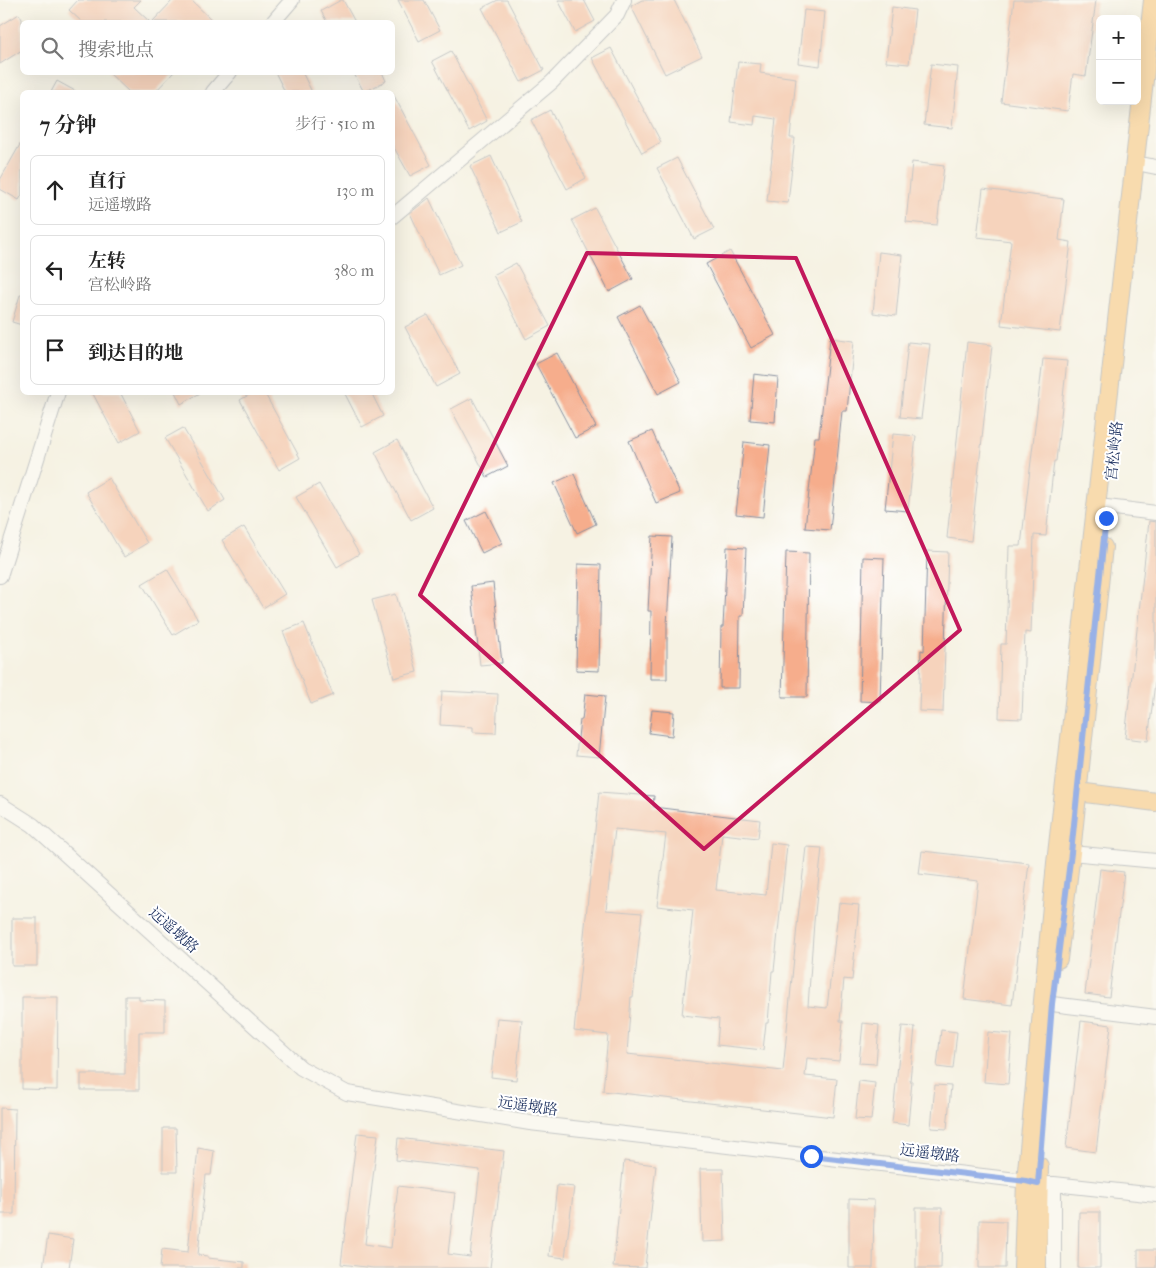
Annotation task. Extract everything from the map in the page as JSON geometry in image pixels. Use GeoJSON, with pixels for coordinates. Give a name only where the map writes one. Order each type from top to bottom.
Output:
{"type":"FeatureCollection","features":[{"type":"Feature","properties":{"kind":"main road"},"geometry":{"type":"LineString","coordinates":[[1037,1268],[1039,1183],[1056,863],[1153,0]]}},
{"type":"Feature","properties":{"kind":"main road","name":"宫松岭路"},"geometry":{"type":"LineString","coordinates":[[1039,1183],[1052,1004],[1078,792],[1108,507],[1151,166],[1156,77]]}},
{"type":"Feature","properties":{"kind":"main road"},"geometry":{"type":"LineString","coordinates":[[1078,792],[1156,802]]}},
{"type":"Feature","properties":{"kind":"main road"},"geometry":{"type":"LineString","coordinates":[[1023,1268],[1039,1183]]}},
{"type":"Feature","properties":{"kind":"street"},"geometry":{"type":"LineString","coordinates":[[275,20],[292,0]]}},
{"type":"Feature","properties":{"kind":"street"},"geometry":{"type":"LineString","coordinates":[[395,214],[552,82],[617,14],[624,0]]}},
{"type":"Feature","properties":{"kind":"street"},"geometry":{"type":"LineString","coordinates":[[215,90],[227,75]]}},
{"type":"Feature","properties":{"kind":"street"},"geometry":{"type":"LineString","coordinates":[[0,576],[57,395]]}},
{"type":"Feature","properties":{"kind":"street"},"geometry":{"type":"LineString","coordinates":[[1108,507],[1156,512]]}},
{"type":"Feature","properties":{"kind":"street","name":"远遥墩路"},"geometry":{"type":"LineString","coordinates":[[0,804],[33,825],[301,1068],[347,1093],[530,1123],[1156,1196]]}},
{"type":"Feature","properties":{"kind":"street"},"geometry":{"type":"LineString","coordinates":[[1071,853],[1156,861]]}},
{"type":"Feature","properties":{"kind":"street"},"geometry":{"type":"LineString","coordinates":[[1052,1004],[1156,1017]]}},
{"type":"Feature","properties":{"kind":"street"},"geometry":{"type":"LineString","coordinates":[[1039,1183],[1054,1268]]}},
{"type":"Feature","properties":{"kind":"highlighted area"},"geometry":{"type":"Polygon","coordinates":[[[587,253],[796,258],[960,630],[704,849],[420,595],[587,253]]]}},
{"type":"Feature","properties":{"kind":"building"},"geometry":{"type":"Polygon","coordinates":[[[78,0],[141,0],[134,7],[148,20],[80,20],[69,10],[78,0]]]}},
{"type":"Feature","properties":{"kind":"building"},"geometry":{"type":"Polygon","coordinates":[[[173,0],[191,0],[212,20],[154,20],[173,0]]]}},
{"type":"Feature","properties":{"kind":"building"},"geometry":{"type":"Polygon","coordinates":[[[343,0],[354,20],[326,20],[321,11],[343,0]]]}},
{"type":"Feature","properties":{"kind":"building"},"geometry":{"type":"Polygon","coordinates":[[[398,0],[424,0],[440,30],[419,41],[398,0]]]}},
{"type":"Feature","properties":{"kind":"building"},"geometry":{"type":"Polygon","coordinates":[[[498,0],[507,0],[544,70],[521,82],[482,8],[498,0]]]}},
{"type":"Feature","properties":{"kind":"building"},"geometry":{"type":"Polygon","coordinates":[[[558,0],[584,0],[595,21],[575,32],[558,0]]]}},
{"type":"Feature","properties":{"kind":"building"},"geometry":{"type":"Polygon","coordinates":[[[642,0],[674,0],[702,56],[665,74],[631,6],[642,0]]]}},
{"type":"Feature","properties":{"kind":"building"},"geometry":{"type":"Polygon","coordinates":[[[1014,0],[1096,0],[1086,76],[1073,74],[1068,111],[1001,102],[1014,0]]]}},
{"type":"Feature","properties":{"kind":"building"},"geometry":{"type":"Polygon","coordinates":[[[892,7],[915,10],[909,64],[886,62],[892,7]]]}},
{"type":"Feature","properties":{"kind":"building"},"geometry":{"type":"Polygon","coordinates":[[[804,10],[825,12],[820,66],[798,63],[804,10]]]}},
{"type":"Feature","properties":{"kind":"building"},"geometry":{"type":"Polygon","coordinates":[[[19,14],[22,19],[20,20],[20,51],[0,64],[0,26],[19,14]]]}},
{"type":"Feature","properties":{"kind":"building"},"geometry":{"type":"Polygon","coordinates":[[[611,48],[661,142],[642,153],[592,58],[611,48]]]}},
{"type":"Feature","properties":{"kind":"building"},"geometry":{"type":"Polygon","coordinates":[[[451,51],[487,121],[469,131],[432,61],[451,51]]]}},
{"type":"Feature","properties":{"kind":"building"},"geometry":{"type":"Polygon","coordinates":[[[738,62],[761,64],[760,73],[796,78],[790,138],[795,138],[788,203],[767,201],[776,119],[755,116],[754,125],[731,122],[738,62]]]}},
{"type":"Feature","properties":{"kind":"building"},"geometry":{"type":"Polygon","coordinates":[[[931,64],[958,67],[952,128],[924,125],[931,64]]]}},
{"type":"Feature","properties":{"kind":"building"},"geometry":{"type":"Polygon","coordinates":[[[111,75],[171,75],[157,90],[127,90],[111,75]]]}},
{"type":"Feature","properties":{"kind":"building"},"geometry":{"type":"Polygon","coordinates":[[[276,75],[304,75],[311,90],[284,90],[276,75]]]}},
{"type":"Feature","properties":{"kind":"building"},"geometry":{"type":"Polygon","coordinates":[[[355,75],[383,75],[386,81],[368,90],[363,90],[355,75]]]}},
{"type":"Feature","properties":{"kind":"building"},"geometry":{"type":"Polygon","coordinates":[[[57,81],[73,90],[52,90],[57,81]]]}},
{"type":"Feature","properties":{"kind":"building"},"geometry":{"type":"Polygon","coordinates":[[[395,98],[431,165],[410,176],[395,149],[395,98]]]}},
{"type":"Feature","properties":{"kind":"building"},"geometry":{"type":"Polygon","coordinates":[[[550,110],[586,178],[567,189],[531,120],[550,110]]]}},
{"type":"Feature","properties":{"kind":"building"},"geometry":{"type":"Polygon","coordinates":[[[20,145],[19,200],[0,189],[0,180],[20,145]]]}},
{"type":"Feature","properties":{"kind":"building"},"geometry":{"type":"Polygon","coordinates":[[[491,156],[522,222],[501,232],[470,166],[491,156]]]}},
{"type":"Feature","properties":{"kind":"building"},"geometry":{"type":"Polygon","coordinates":[[[677,158],[714,229],[694,239],[657,168],[677,158]]]}},
{"type":"Feature","properties":{"kind":"building"},"geometry":{"type":"Polygon","coordinates":[[[912,162],[944,166],[937,225],[906,222],[912,162]]]}},
{"type":"Feature","properties":{"kind":"building"},"geometry":{"type":"Polygon","coordinates":[[[983,189],[1064,199],[1059,240],[1071,242],[1060,332],[1001,325],[1011,241],[977,237],[983,189]]]}},
{"type":"Feature","properties":{"kind":"building"},"geometry":{"type":"Polygon","coordinates":[[[429,198],[461,265],[439,275],[410,213],[429,198]]]}},
{"type":"Feature","properties":{"kind":"building"},"geometry":{"type":"Polygon","coordinates":[[[595,208],[633,279],[609,292],[572,220],[595,208]]]}},
{"type":"Feature","properties":{"kind":"building"},"geometry":{"type":"Polygon","coordinates":[[[730,251],[775,335],[751,348],[706,264],[730,251]]]}},
{"type":"Feature","properties":{"kind":"building"},"geometry":{"type":"Polygon","coordinates":[[[879,252],[902,255],[896,316],[873,313],[879,252]]]}},
{"type":"Feature","properties":{"kind":"building"},"geometry":{"type":"Polygon","coordinates":[[[516,263],[550,326],[526,339],[493,275],[516,263]]]}},
{"type":"Feature","properties":{"kind":"building"},"geometry":{"type":"Polygon","coordinates":[[[20,295],[20,324],[12,322],[20,295]]]}},
{"type":"Feature","properties":{"kind":"building"},"geometry":{"type":"Polygon","coordinates":[[[640,305],[681,382],[658,394],[618,317],[640,305]]]}},
{"type":"Feature","properties":{"kind":"building"},"geometry":{"type":"Polygon","coordinates":[[[428,315],[460,374],[436,387],[405,327],[428,315]]]}},
{"type":"Feature","properties":{"kind":"building"},"geometry":{"type":"Polygon","coordinates":[[[830,338],[854,341],[847,411],[842,411],[830,530],[805,528],[815,437],[819,437],[830,338]]]}},
{"type":"Feature","properties":{"kind":"building"},"geometry":{"type":"Polygon","coordinates":[[[908,342],[930,344],[921,419],[900,417],[908,342]]]}},
{"type":"Feature","properties":{"kind":"building"},"geometry":{"type":"Polygon","coordinates":[[[967,342],[992,345],[971,541],[947,538],[967,342]]]}},
{"type":"Feature","properties":{"kind":"building"},"geometry":{"type":"Polygon","coordinates":[[[557,353],[596,427],[575,438],[536,364],[557,353]]]}},
{"type":"Feature","properties":{"kind":"building"},"geometry":{"type":"Polygon","coordinates":[[[1043,359],[1067,361],[1056,461],[1054,461],[1046,536],[1034,535],[1031,633],[1025,632],[1022,719],[999,718],[1001,644],[1006,644],[1009,546],[1021,546],[1043,359]]]}},
{"type":"Feature","properties":{"kind":"building"},"geometry":{"type":"Polygon","coordinates":[[[754,374],[778,377],[775,422],[750,420],[754,374]]]}},
{"type":"Feature","properties":{"kind":"building"},"geometry":{"type":"Polygon","coordinates":[[[94,395],[122,395],[140,431],[119,443],[94,395]]]}},
{"type":"Feature","properties":{"kind":"building"},"geometry":{"type":"Polygon","coordinates":[[[176,395],[197,395],[181,404],[176,395]]]}},
{"type":"Feature","properties":{"kind":"building"},"geometry":{"type":"Polygon","coordinates":[[[249,395],[266,395],[300,458],[279,470],[240,400],[249,395]]]}},
{"type":"Feature","properties":{"kind":"building"},"geometry":{"type":"Polygon","coordinates":[[[346,395],[372,395],[383,416],[362,427],[346,395]]]}},
{"type":"Feature","properties":{"kind":"building"},"geometry":{"type":"Polygon","coordinates":[[[472,398],[508,466],[487,477],[451,409],[472,398]]]}},
{"type":"Feature","properties":{"kind":"building"},"geometry":{"type":"Polygon","coordinates":[[[183,428],[225,500],[208,511],[165,438],[183,428]]]}},
{"type":"Feature","properties":{"kind":"building"},"geometry":{"type":"Polygon","coordinates":[[[652,431],[680,493],[656,503],[629,441],[652,431]]]}},
{"type":"Feature","properties":{"kind":"building"},"geometry":{"type":"Polygon","coordinates":[[[893,434],[916,436],[908,511],[885,509],[893,434]]]}},
{"type":"Feature","properties":{"kind":"building"},"geometry":{"type":"Polygon","coordinates":[[[397,440],[433,508],[411,520],[375,452],[397,440]]]}},
{"type":"Feature","properties":{"kind":"building"},"geometry":{"type":"Polygon","coordinates":[[[744,442],[770,445],[763,517],[736,514],[744,442]]]}},
{"type":"Feature","properties":{"kind":"building"},"geometry":{"type":"Polygon","coordinates":[[[574,474],[596,524],[577,533],[554,483],[574,474]]]}},
{"type":"Feature","properties":{"kind":"building"},"geometry":{"type":"Polygon","coordinates":[[[109,478],[147,543],[124,557],[86,492],[109,478]]]}},
{"type":"Feature","properties":{"kind":"building"},"geometry":{"type":"Polygon","coordinates":[[[319,484],[359,554],[337,567],[296,497],[319,484]]]}},
{"type":"Feature","properties":{"kind":"building"},"geometry":{"type":"Polygon","coordinates":[[[486,511],[502,543],[482,553],[466,521],[486,511]]]}},
{"type":"Feature","properties":{"kind":"building"},"geometry":{"type":"Polygon","coordinates":[[[1149,521],[1156,522],[1156,674],[1148,741],[1125,738],[1149,521]]]}},
{"type":"Feature","properties":{"kind":"building"},"geometry":{"type":"Polygon","coordinates":[[[244,527],[285,594],[263,608],[222,540],[244,527]]]}},
{"type":"Feature","properties":{"kind":"building"},"geometry":{"type":"Polygon","coordinates":[[[652,536],[672,537],[667,625],[667,679],[650,679],[651,611],[648,611],[652,536]]]}},
{"type":"Feature","properties":{"kind":"building"},"geometry":{"type":"Polygon","coordinates":[[[727,547],[746,548],[743,616],[740,616],[739,688],[720,688],[721,627],[723,627],[727,547]]]}},
{"type":"Feature","properties":{"kind":"building"},"geometry":{"type":"Polygon","coordinates":[[[927,551],[948,552],[943,712],[919,711],[921,650],[924,651],[927,551]]]}},
{"type":"Feature","properties":{"kind":"building"},"geometry":{"type":"Polygon","coordinates":[[[786,552],[809,553],[807,697],[782,697],[786,552]]]}},
{"type":"Feature","properties":{"kind":"building"},"geometry":{"type":"Polygon","coordinates":[[[863,557],[884,558],[880,702],[860,701],[863,557]]]}},
{"type":"Feature","properties":{"kind":"building"},"geometry":{"type":"Polygon","coordinates":[[[578,564],[601,565],[599,671],[576,670],[578,564]]]}},
{"type":"Feature","properties":{"kind":"building"},"geometry":{"type":"Polygon","coordinates":[[[167,569],[198,620],[173,635],[142,584],[167,569]]]}},
{"type":"Feature","properties":{"kind":"building"},"geometry":{"type":"Polygon","coordinates":[[[493,583],[502,663],[480,665],[471,586],[493,583]]]}},
{"type":"Feature","properties":{"kind":"building"},"geometry":{"type":"Polygon","coordinates":[[[396,594],[417,672],[394,678],[372,600],[396,594]]]}},
{"type":"Feature","properties":{"kind":"building"},"geometry":{"type":"Polygon","coordinates":[[[304,623],[333,695],[311,704],[283,631],[304,623]]]}},
{"type":"Feature","properties":{"kind":"building"},"geometry":{"type":"Polygon","coordinates":[[[442,691],[498,694],[496,733],[473,732],[473,727],[440,725],[442,691]]]}},
{"type":"Feature","properties":{"kind":"building"},"geometry":{"type":"Polygon","coordinates":[[[585,694],[605,696],[599,757],[576,755],[585,694]]]}},
{"type":"Feature","properties":{"kind":"building"},"geometry":{"type":"Polygon","coordinates":[[[652,710],[674,712],[672,736],[649,733],[652,710]]]}},
{"type":"Feature","properties":{"kind":"building"},"geometry":{"type":"Polygon","coordinates":[[[599,792],[654,796],[653,807],[760,820],[758,838],[722,834],[716,890],[766,895],[771,843],[787,845],[774,971],[772,971],[768,1023],[766,1023],[763,1050],[717,1045],[719,1019],[682,1015],[693,910],[657,906],[666,834],[615,829],[606,910],[642,913],[633,997],[631,997],[627,1054],[783,1071],[806,847],[822,848],[808,1006],[827,1008],[839,903],[859,905],[852,980],[844,979],[840,1021],[843,1021],[839,1061],[807,1058],[805,1076],[837,1079],[833,1117],[603,1091],[608,1035],[574,1031],[599,792]]]}},
{"type":"Feature","properties":{"kind":"building"},"geometry":{"type":"Polygon","coordinates":[[[922,851],[1029,863],[1012,1005],[964,999],[978,881],[919,874],[922,851]]]}},
{"type":"Feature","properties":{"kind":"building"},"geometry":{"type":"Polygon","coordinates":[[[1100,869],[1124,872],[1109,997],[1085,994],[1100,869]]]}},
{"type":"Feature","properties":{"kind":"building"},"geometry":{"type":"Polygon","coordinates":[[[12,918],[37,918],[37,966],[12,966],[12,918]]]}},
{"type":"Feature","properties":{"kind":"building"},"geometry":{"type":"Polygon","coordinates":[[[125,996],[139,996],[139,1000],[165,1001],[165,1032],[139,1032],[139,1090],[81,1090],[81,1074],[125,1074],[125,996]]]}},
{"type":"Feature","properties":{"kind":"building"},"geometry":{"type":"Polygon","coordinates":[[[22,997],[58,997],[57,1090],[22,1089],[22,997]]]}},
{"type":"Feature","properties":{"kind":"building"},"geometry":{"type":"Polygon","coordinates":[[[497,1018],[522,1020],[516,1080],[491,1077],[497,1018]]]}},
{"type":"Feature","properties":{"kind":"building"},"geometry":{"type":"Polygon","coordinates":[[[1081,1021],[1111,1025],[1096,1152],[1066,1148],[1081,1021]]]}},
{"type":"Feature","properties":{"kind":"building"},"geometry":{"type":"Polygon","coordinates":[[[863,1023],[879,1025],[876,1064],[859,1063],[863,1023]]]}},
{"type":"Feature","properties":{"kind":"building"},"geometry":{"type":"Polygon","coordinates":[[[902,1026],[915,1027],[908,1125],[892,1123],[902,1026]]]}},
{"type":"Feature","properties":{"kind":"building"},"geometry":{"type":"Polygon","coordinates":[[[941,1030],[957,1032],[953,1069],[937,1067],[941,1030]]]}},
{"type":"Feature","properties":{"kind":"building"},"geometry":{"type":"Polygon","coordinates":[[[988,1032],[1012,1034],[1008,1084],[984,1082],[988,1032]]]}},
{"type":"Feature","properties":{"kind":"building"},"geometry":{"type":"Polygon","coordinates":[[[859,1081],[875,1083],[871,1120],[855,1119],[859,1081]]]}},
{"type":"Feature","properties":{"kind":"building"},"geometry":{"type":"Polygon","coordinates":[[[935,1085],[951,1086],[947,1129],[931,1128],[935,1085]]]}},
{"type":"Feature","properties":{"kind":"building"},"geometry":{"type":"Polygon","coordinates":[[[0,1108],[15,1109],[14,1214],[0,1214],[0,1108]]]}},
{"type":"Feature","properties":{"kind":"building"},"geometry":{"type":"Polygon","coordinates":[[[163,1128],[176,1128],[177,1172],[163,1172],[163,1128]]]}},
{"type":"Feature","properties":{"kind":"building"},"geometry":{"type":"Polygon","coordinates":[[[357,1133],[378,1135],[365,1244],[391,1248],[398,1186],[455,1193],[448,1254],[470,1257],[480,1170],[396,1160],[398,1138],[504,1151],[490,1268],[373,1268],[341,1264],[357,1133]]]}},
{"type":"Feature","properties":{"kind":"building"},"geometry":{"type":"Polygon","coordinates":[[[198,1148],[214,1151],[211,1175],[206,1175],[198,1255],[244,1262],[244,1268],[160,1268],[162,1249],[188,1252],[198,1148]]]}},
{"type":"Feature","properties":{"kind":"building"},"geometry":{"type":"Polygon","coordinates":[[[624,1161],[656,1165],[645,1268],[613,1267],[624,1161]]]}},
{"type":"Feature","properties":{"kind":"building"},"geometry":{"type":"Polygon","coordinates":[[[700,1169],[723,1169],[725,1241],[702,1242],[700,1169]]]}},
{"type":"Feature","properties":{"kind":"building"},"geometry":{"type":"Polygon","coordinates":[[[557,1185],[574,1187],[565,1258],[549,1256],[557,1185]]]}},
{"type":"Feature","properties":{"kind":"building"},"geometry":{"type":"Polygon","coordinates":[[[849,1199],[874,1200],[873,1268],[849,1268],[849,1199]]]}},
{"type":"Feature","properties":{"kind":"building"},"geometry":{"type":"Polygon","coordinates":[[[916,1208],[942,1208],[941,1268],[916,1268],[916,1208]]]}},
{"type":"Feature","properties":{"kind":"building"},"geometry":{"type":"Polygon","coordinates":[[[1079,1212],[1100,1212],[1100,1268],[1078,1268],[1079,1212]]]}},
{"type":"Feature","properties":{"kind":"building"},"geometry":{"type":"Polygon","coordinates":[[[979,1220],[1006,1221],[1005,1268],[979,1268],[979,1220]]]}},
{"type":"Feature","properties":{"kind":"building"},"geometry":{"type":"Polygon","coordinates":[[[48,1235],[73,1239],[69,1268],[43,1268],[48,1235]]]}},
{"type":"Feature","properties":{"kind":"building"},"geometry":{"type":"Polygon","coordinates":[[[1138,1250],[1156,1250],[1156,1268],[1138,1268],[1138,1250]]]}},
{"type":"Feature","properties":{"kind":"route"},"geometry":{"type":"LineString","coordinates":[[811,1156],[1026,1181],[1038,1184],[1052,1004],[1071,853],[1106,518]]}}]}
